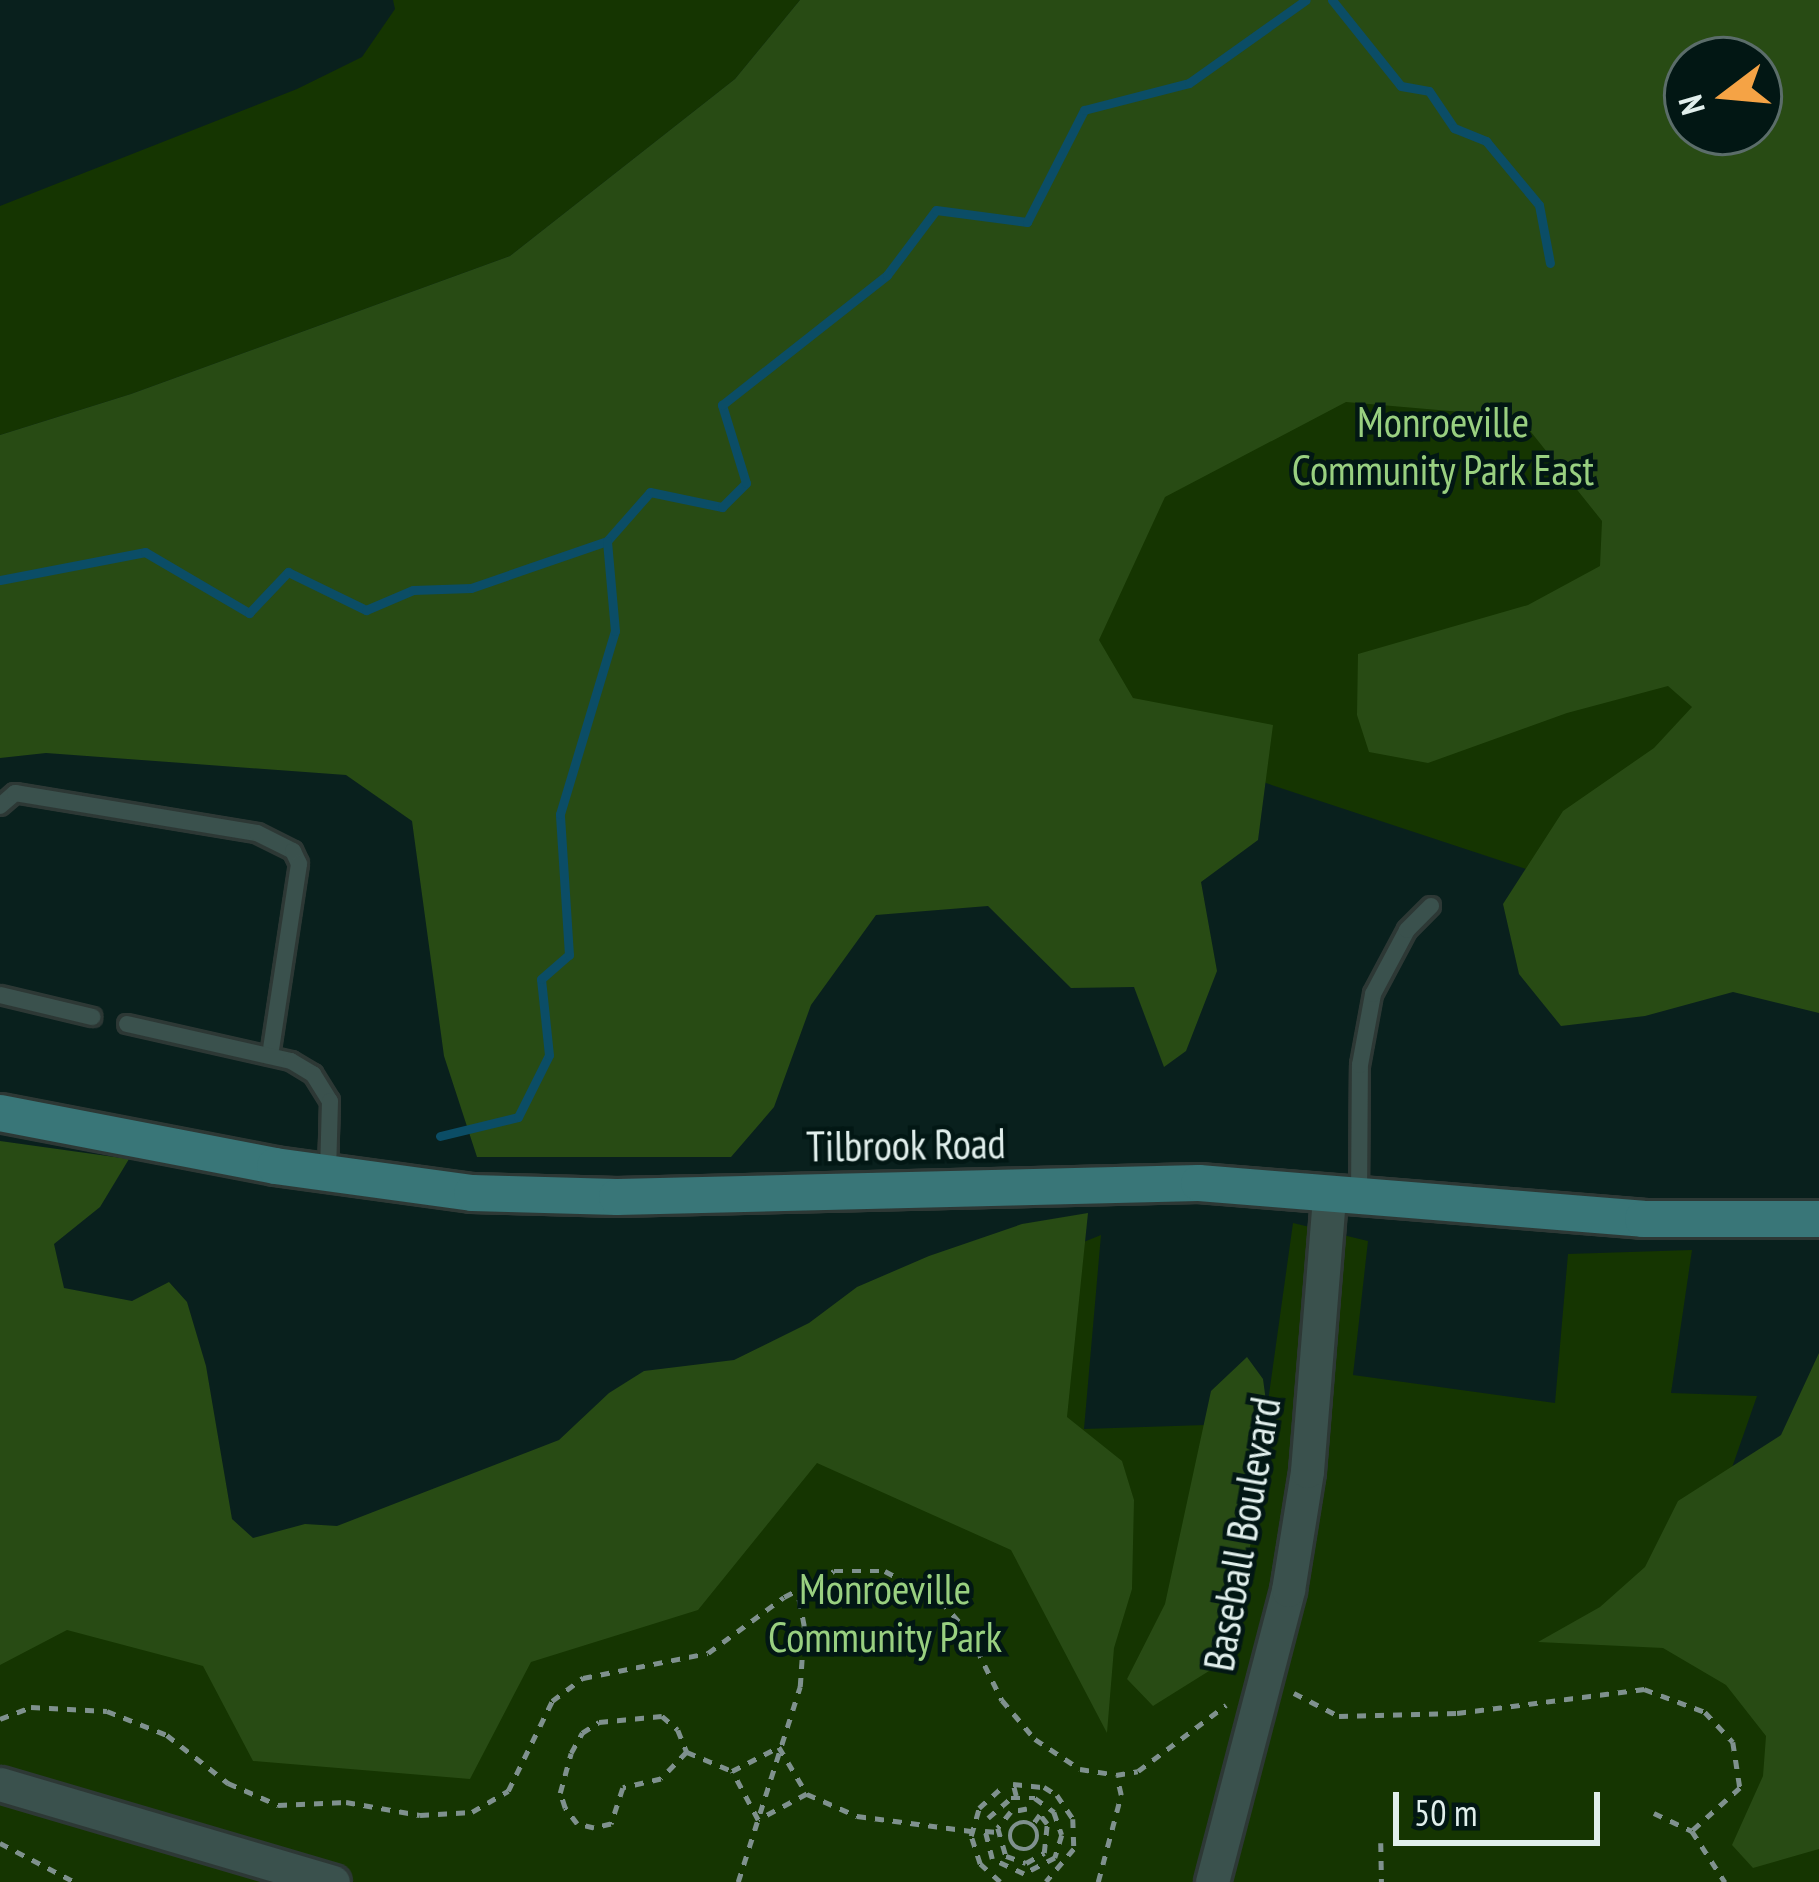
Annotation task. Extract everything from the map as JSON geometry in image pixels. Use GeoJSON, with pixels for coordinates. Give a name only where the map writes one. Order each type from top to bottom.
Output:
{"type":"FeatureCollection","features":[{"type":"Feature","properties":{"kind":"street","name":"Tilbrook Road"},"geometry":{"type":"LineString","coordinates":[[0,1113],[328,1174],[472,1193],[617,1197],[1199,1183],[1643,1219],[1819,1219]]}},
{"type":"Feature","properties":{"kind":"street","name":"Baseball Boulevard"},"geometry":{"type":"LineString","coordinates":[[1212,1882],[1288,1590],[1344,1198]]}},
{"type":"Feature","properties":{"kind":"street"},"geometry":{"type":"LineString","coordinates":[[0,1784],[333,1882]]}},
{"type":"Feature","properties":{"kind":"lane"},"geometry":{"type":"LineString","coordinates":[[0,806],[14,793],[280,841],[299,864],[270,1056]]}},
{"type":"Feature","properties":{"kind":"lane"},"geometry":{"type":"LineString","coordinates":[[1344,1198],[1373,994],[1407,930],[1431,906]]}},
{"type":"Feature","properties":{"kind":"lane"},"geometry":{"type":"LineString","coordinates":[[2,995],[92,1018]]}},
{"type":"Feature","properties":{"kind":"lane"},"geometry":{"type":"LineString","coordinates":[[127,1024],[270,1056],[313,1075],[330,1102],[328,1174]]}},
{"type":"Feature","properties":{"kind":"path"},"geometry":{"type":"LineString","coordinates":[[0,1720],[31,1707],[106,1711],[166,1735],[228,1783],[278,1805],[346,1802],[421,1815],[472,1812],[508,1791],[552,1701],[583,1678],[709,1653],[834,1571],[885,1571],[941,1601],[969,1633],[1002,1700],[1035,1738],[1080,1769],[1116,1775],[1138,1771],[1228,1703],[1262,1691],[1286,1689],[1339,1716],[1457,1713],[1644,1688],[1706,1712],[1733,1742],[1739,1788],[1692,1831]]}},
{"type":"Feature","properties":{"kind":"path"},"geometry":{"type":"LineString","coordinates":[[738,1882],[800,1688],[805,1626],[797,1591]]}},
{"type":"Feature","properties":{"kind":"path"},"geometry":{"type":"LineString","coordinates":[[687,1752],[661,1779],[623,1788],[611,1824],[577,1825],[565,1808],[560,1792],[582,1733],[599,1722],[662,1717],[679,1730],[687,1752],[732,1771],[758,1820]]}},
{"type":"Feature","properties":{"kind":"path"},"geometry":{"type":"LineString","coordinates":[[732,1771],[779,1747]]}},
{"type":"Feature","properties":{"kind":"path"},"geometry":{"type":"LineString","coordinates":[[779,1747],[807,1794],[857,1816],[971,1831]]}},
{"type":"Feature","properties":{"kind":"path"},"geometry":{"type":"LineString","coordinates":[[1098,1882],[1121,1795],[1116,1775]]}},
{"type":"Feature","properties":{"kind":"path"},"geometry":{"type":"LineString","coordinates":[[1016,1798],[1013,1784],[1044,1787],[1057,1795],[1073,1820],[1074,1849],[1058,1874],[1046,1882]]}},
{"type":"Feature","properties":{"kind":"path"},"geometry":{"type":"LineString","coordinates":[[1000,1788],[979,1808],[971,1831],[980,1864],[1000,1882]]}},
{"type":"Feature","properties":{"kind":"path"},"geometry":{"type":"LineString","coordinates":[[758,1820],[807,1794]]}},
{"type":"Feature","properties":{"kind":"path"},"geometry":{"type":"LineString","coordinates":[[988,1819],[1000,1804],[1035,1798],[1054,1812],[1062,1835],[1055,1858],[1036,1873],[1012,1873],[987,1848],[985,1831],[998,1832]]}},
{"type":"Feature","properties":{"kind":"path"},"geometry":{"type":"LineString","coordinates":[[998,1832],[1011,1812],[1027,1809]]}},
{"type":"Feature","properties":{"kind":"path"},"geometry":{"type":"LineString","coordinates":[[1654,1813],[1692,1831],[1725,1882]]}},
{"type":"Feature","properties":{"kind":"path"},"geometry":{"type":"LineString","coordinates":[[998,1832],[1006,1856],[1026,1862],[1044,1853],[1049,1844],[1040,1815],[1033,1826],[1035,1845],[1016,1847],[1013,1828],[1033,1826]]}},
{"type":"Feature","properties":{"kind":"path"},"geometry":{"type":"LineString","coordinates":[[0,1843],[75,1882]]}},
{"type":"Feature","properties":{"kind":"path"},"geometry":{"type":"LineString","coordinates":[[1381,1843],[1382,1882]]}},
{"type":"Feature","properties":{"kind":"green space"},"geometry":{"type":"Polygon","coordinates":[[[393,0],[800,0],[735,79],[510,256],[131,394],[0,435],[0,206],[297,89],[362,57],[395,9],[393,0]]]}},
{"type":"Feature","properties":{"kind":"green space"},"geometry":{"type":"Polygon","coordinates":[[[800,0],[1819,0],[1819,1013],[1733,992],[1645,1016],[1561,1026],[1519,974],[1503,904],[1563,811],[1654,748],[1692,707],[1668,686],[1567,713],[1428,763],[1369,752],[1357,715],[1358,654],[1528,605],[1600,566],[1602,521],[1519,417],[1346,402],[1165,497],[1099,640],[1133,698],[1273,725],[1258,840],[1201,882],[1217,971],[1186,1051],[1164,1067],[1134,987],[1071,988],[988,906],[876,915],[811,1005],[774,1107],[731,1157],[477,1157],[444,1056],[412,821],[346,775],[46,753],[0,758],[0,435],[131,394],[510,256],[735,79],[800,0]]]}},
{"type":"Feature","properties":{"kind":"green space","name":"Monroeville Community Park East"},"geometry":{"type":"Polygon","coordinates":[[[1819,0],[1819,966],[531,540],[1663,65],[1663,156],[1783,156],[1783,36],[1733,36],[1819,0]]]}},
{"type":"Feature","properties":{"kind":"green space"},"geometry":{"type":"Polygon","coordinates":[[[0,1141],[129,1159],[100,1207],[54,1244],[64,1288],[132,1301],[169,1282],[187,1302],[206,1366],[232,1519],[253,1538],[305,1524],[337,1526],[559,1440],[609,1393],[644,1371],[734,1360],[809,1323],[857,1287],[929,1256],[1022,1224],[1088,1213],[1067,1417],[1122,1461],[1134,1500],[1132,1589],[1114,1648],[1107,1733],[1011,1550],[817,1463],[698,1610],[531,1662],[470,1779],[253,1761],[203,1666],[67,1630],[0,1665],[0,1141]]]}},
{"type":"Feature","properties":{"kind":"green space","name":"Monroeville Community Park"},"geometry":{"type":"Polygon","coordinates":[[[1293,1223],[1368,1241],[1353,1375],[1555,1403],[1568,1254],[1692,1250],[1671,1393],[1757,1396],[1699,1562],[1819,1745],[1819,1882],[0,1882],[0,1621],[247,1578],[1101,1235],[1084,1429],[1265,1423],[1293,1223]]]}},
{"type":"Feature","properties":{"kind":"green space"},"geometry":{"type":"Polygon","coordinates":[[[1819,1353],[1819,1849],[1753,1868],[1732,1845],[1763,1776],[1766,1736],[1726,1685],[1663,1648],[1538,1642],[1600,1607],[1645,1567],[1678,1501],[1781,1435],[1819,1353]]]}},
{"type":"Feature","properties":{"kind":"green space"},"geometry":{"type":"Polygon","coordinates":[[[1247,1357],[1263,1379],[1272,1446],[1225,1661],[1153,1706],[1127,1679],[1165,1604],[1211,1391],[1247,1357]]]}},
{"type":"Feature","properties":{"kind":"waterway"},"geometry":{"type":"LineString","coordinates":[[0,580],[145,552],[249,613],[288,572],[366,610],[413,590],[471,588],[607,541],[650,492],[722,507],[746,483],[722,405],[887,275],[936,210],[1027,222],[1084,110],[1189,83],[1306,0]]}},
{"type":"Feature","properties":{"kind":"waterway"},"geometry":{"type":"LineString","coordinates":[[1332,0],[1401,86],[1429,91],[1454,128],[1486,141],[1539,205],[1550,263]]}},
{"type":"Feature","properties":{"kind":"waterway"},"geometry":{"type":"LineString","coordinates":[[440,1136],[518,1117],[549,1055],[541,979],[569,955],[560,814],[615,631],[607,541]]}}]}
